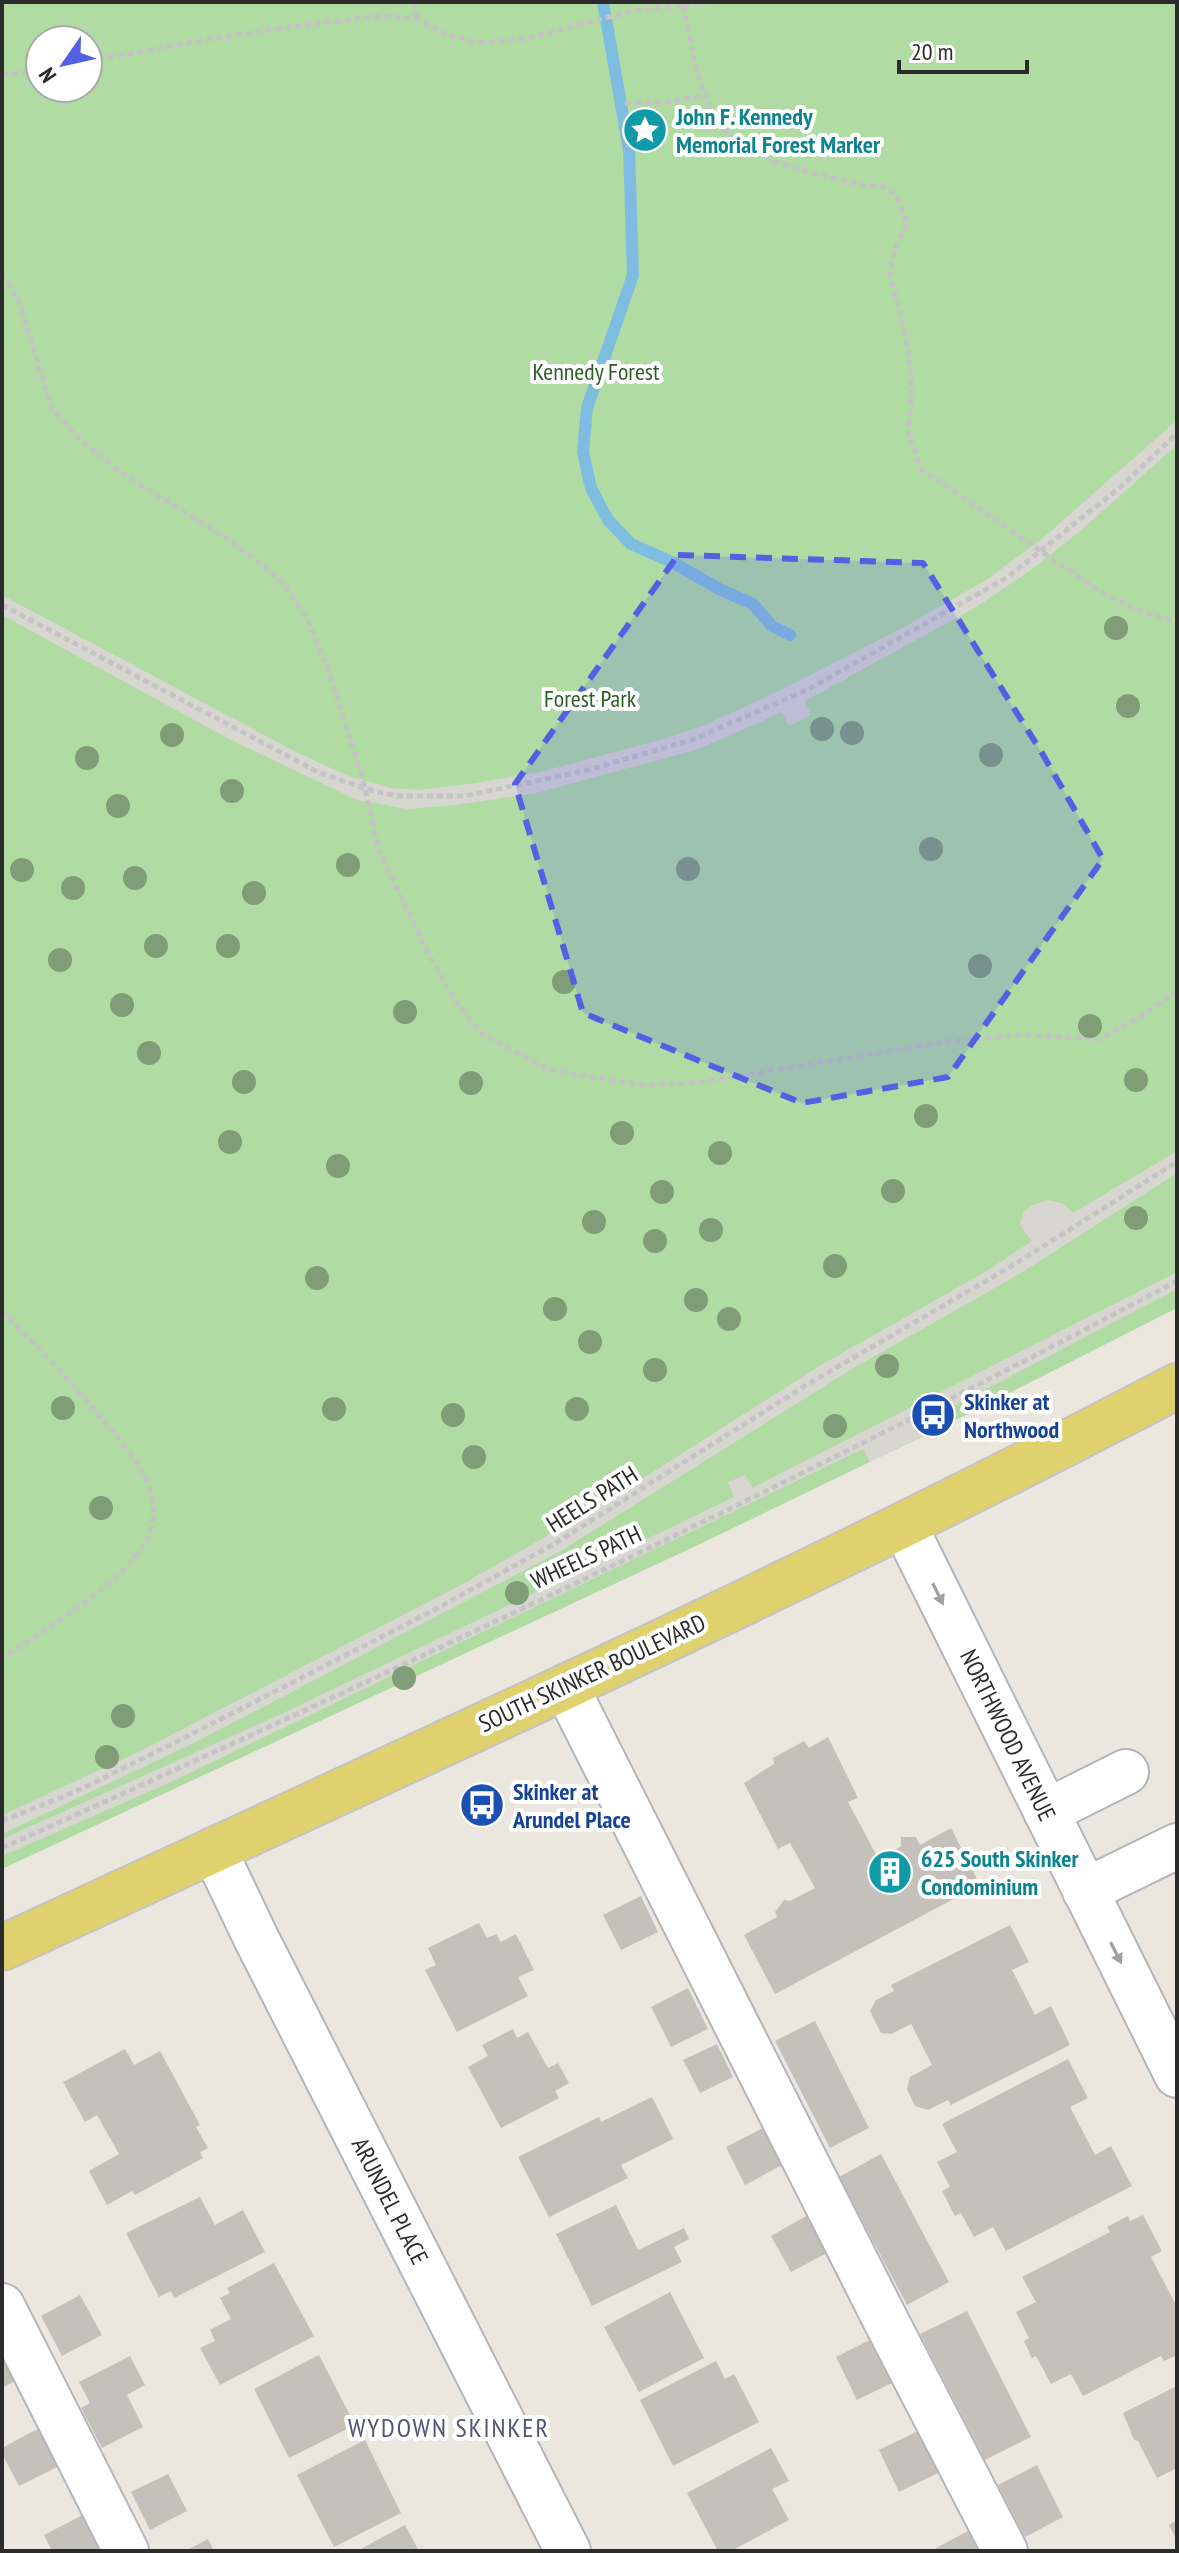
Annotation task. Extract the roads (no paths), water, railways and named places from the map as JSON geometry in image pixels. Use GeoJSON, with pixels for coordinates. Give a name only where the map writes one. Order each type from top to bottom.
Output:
{"type":"FeatureCollection","features":[{"type":"Feature","properties":{"kind":"main road","name":"SOUTH SKINKER BOULEVARD"},"geometry":{"type":"LineString","coordinates":[[2,1948],[566,1687],[904,1525],[1177,1386]]}},
{"type":"Feature","properties":{"kind":"street","name":"NORTHWOOD AVENUE"},"geometry":{"type":"LineString","coordinates":[[904,1525],[1177,2075]]}},
{"type":"Feature","properties":{"kind":"street"},"geometry":{"type":"LineString","coordinates":[[566,1687],[1005,2551]]}},
{"type":"Feature","properties":{"kind":"street"},"geometry":{"type":"LineString","coordinates":[[1046,1812],[1126,1772]]}},
{"type":"Feature","properties":{"kind":"street"},"geometry":{"type":"LineString","coordinates":[[1085,1891],[1177,1846]]}},
{"type":"Feature","properties":{"kind":"street","name":"ARUNDEL PLACE"},"geometry":{"type":"LineString","coordinates":[[214,1850],[568,2551]]}},
{"type":"Feature","properties":{"kind":"street"},"geometry":{"type":"LineString","coordinates":[[2,2306],[126,2551]]}},
{"type":"Feature","properties":{"kind":"waterway"},"geometry":{"type":"LineString","coordinates":[[603,2],[629,150],[633,275],[587,408],[583,452],[591,488],[608,520],[631,544],[753,604],[772,626],[790,635]]}},
{"type":"Feature","properties":{"kind":"place","name":"John F. Kennedy Memorial Forest Marker"},"geometry":{"type":"Point","coordinates":[645,130]}},
{"type":"Feature","properties":{"kind":"place","name":"Skinker at Northwood"},"geometry":{"type":"Point","coordinates":[933,1415]}},
{"type":"Feature","properties":{"kind":"place","name":"Skinker at Arundel Place"},"geometry":{"type":"Point","coordinates":[482,1805]}},
{"type":"Feature","properties":{"kind":"place","name":"625 South Skinker Condominium"},"geometry":{"type":"Point","coordinates":[890,1872]}},
{"type":"Feature","properties":{"kind":"district","name":"WYDOWN SKINKER"},"geometry":{"type":"Point","coordinates":[449,2427]}},
{"type":"Feature","properties":{"kind":"park label","name":"Kennedy Forest"},"geometry":{"type":"Point","coordinates":[596,371]}},
{"type":"Feature","properties":{"kind":"park label","name":"Forest Park"},"geometry":{"type":"Point","coordinates":[590,698]}}]}
